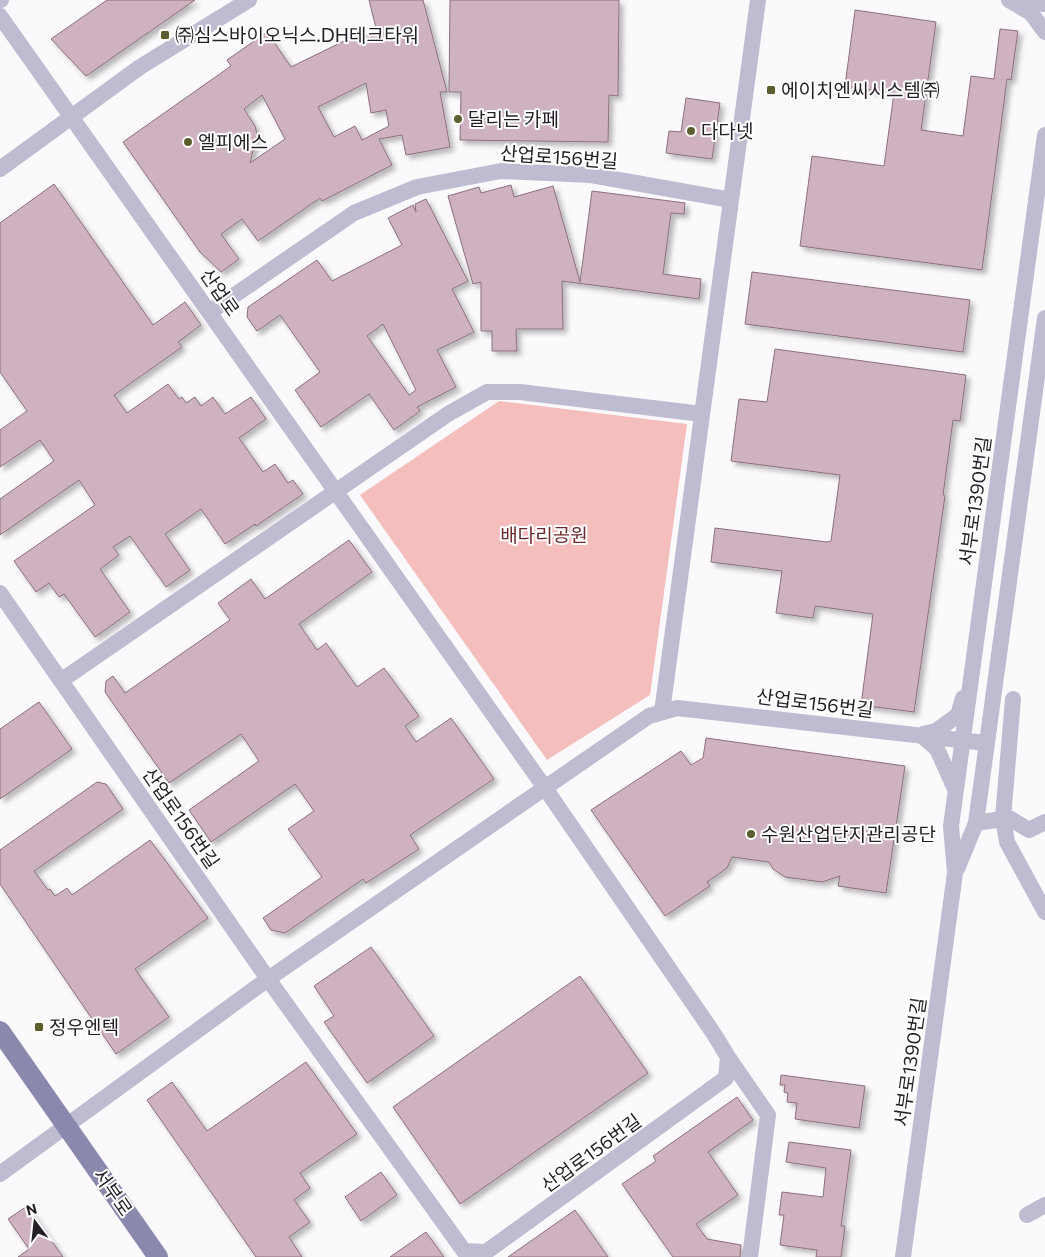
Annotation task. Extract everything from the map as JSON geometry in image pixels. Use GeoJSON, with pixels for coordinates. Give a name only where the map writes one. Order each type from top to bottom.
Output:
{"type":"FeatureCollection","features":[{"type":"Feature","properties":{"kind":"main road","name":"서부로"},"geometry":{"type":"LineString","coordinates":[[0,1031],[158,1257]]}},
{"type":"Feature","properties":{"kind":"street"},"geometry":{"type":"LineString","coordinates":[[0,169],[140,66],[249,0]]}},
{"type":"Feature","properties":{"kind":"street"},"geometry":{"type":"LineString","coordinates":[[662,712],[758,0]]}},
{"type":"Feature","properties":{"kind":"street"},"geometry":{"type":"LineString","coordinates":[[1009,0],[1031,13],[1045,32]]}},
{"type":"Feature","properties":{"kind":"street"},"geometry":{"type":"LineString","coordinates":[[1016,0],[1045,4]]}},
{"type":"Feature","properties":{"kind":"street","name":"산업로"},"geometry":{"type":"LineString","coordinates":[[0,16],[336,491]]}},
{"type":"Feature","properties":{"kind":"street","name":"서부로1390번길"},"geometry":{"type":"LineString","coordinates":[[903,1257],[955,873],[951,826],[1045,135]]}},
{"type":"Feature","properties":{"kind":"street","name":"산업로156번길"},"geometry":{"type":"LineString","coordinates":[[210,312],[354,213],[417,187],[501,171],[591,175],[731,200]]}},
{"type":"Feature","properties":{"kind":"street","name":"서부로1390번길"},"geometry":{"type":"LineString","coordinates":[[955,873],[976,823],[1045,318]]}},
{"type":"Feature","properties":{"kind":"street"},"geometry":{"type":"LineString","coordinates":[[62,680],[448,414],[487,392],[520,392],[702,414]]}},
{"type":"Feature","properties":{"kind":"street"},"geometry":{"type":"LineString","coordinates":[[336,491],[545,788],[768,1115],[750,1257]]}},
{"type":"Feature","properties":{"kind":"street","name":"산업로156번길"},"geometry":{"type":"LineString","coordinates":[[0,593],[268,980],[466,1254],[486,1252],[712,1091],[726,1078],[728,1057]]}},
{"type":"Feature","properties":{"kind":"street"},"geometry":{"type":"LineString","coordinates":[[921,735],[936,731],[958,715],[975,647]]}},
{"type":"Feature","properties":{"kind":"street"},"geometry":{"type":"LineString","coordinates":[[1013,699],[1003,818],[1007,842],[1045,912]]}},
{"type":"Feature","properties":{"kind":"street","name":"산업로156번길"},"geometry":{"type":"LineString","coordinates":[[268,980],[649,716],[677,708],[986,743]]}},
{"type":"Feature","properties":{"kind":"street"},"geometry":{"type":"LineString","coordinates":[[921,735],[937,749],[956,792]]}},
{"type":"Feature","properties":{"kind":"street"},"geometry":{"type":"LineString","coordinates":[[976,823],[1009,818],[1029,830],[1045,822]]}},
{"type":"Feature","properties":{"kind":"street"},"geometry":{"type":"LineString","coordinates":[[0,1174],[268,980]]}},
{"type":"Feature","properties":{"kind":"street"},"geometry":{"type":"LineString","coordinates":[[1027,1215],[1045,1205]]}},
{"type":"Feature","properties":{"kind":"green space","name":"배다리공원"},"geometry":{"type":"Polygon","coordinates":[[[499,401],[687,424],[650,695],[547,760],[360,495],[499,401]]]}},
{"type":"Feature","properties":{"kind":"building"},"geometry":{"type":"Polygon","coordinates":[[[107,0],[195,0],[86,76],[51,39],[107,0]]]}},
{"type":"Feature","properties":{"kind":"building"},"geometry":{"type":"Polygon","coordinates":[[[369,0],[423,0],[447,92],[440,92],[450,147],[406,155],[402,135],[379,139],[392,165],[322,201],[320,198],[258,241],[242,219],[221,234],[239,259],[221,272],[200,252],[123,142],[231,66],[227,60],[267,32],[291,67],[342,42],[377,32],[369,0]],[[366,83],[318,107],[334,137],[355,126],[362,140],[389,126],[386,110],[371,113],[366,83]],[[262,95],[244,109],[255,126],[257,134],[250,163],[285,139],[262,95]]]}},
{"type":"Feature","properties":{"kind":"building"},"geometry":{"type":"Polygon","coordinates":[[[450,0],[619,0],[618,96],[609,95],[608,142],[460,140],[461,92],[449,92],[450,0]]]}},
{"type":"Feature","properties":{"kind":"building"},"geometry":{"type":"Polygon","coordinates":[[[855,10],[936,22],[921,130],[963,136],[971,76],[994,79],[1000,29],[1018,31],[1011,80],[1007,79],[982,270],[800,246],[812,156],[884,166],[894,93],[845,86],[855,10]]]}},
{"type":"Feature","properties":{"kind":"building"},"geometry":{"type":"Polygon","coordinates":[[[686,98],[720,103],[712,159],[666,153],[669,131],[681,132],[686,98]]]}},
{"type":"Feature","properties":{"kind":"building"},"geometry":{"type":"Polygon","coordinates":[[[54,184],[153,325],[185,302],[201,325],[178,342],[182,347],[114,395],[127,413],[168,384],[179,399],[182,397],[186,403],[195,397],[201,406],[213,397],[225,414],[251,397],[266,419],[239,438],[263,472],[275,464],[288,483],[293,480],[303,494],[256,526],[255,524],[225,544],[201,509],[165,534],[190,570],[166,587],[130,536],[113,547],[119,555],[100,569],[130,612],[95,637],[64,594],[59,597],[49,583],[36,592],[14,561],[95,505],[79,480],[0,535],[0,499],[54,461],[40,440],[0,467],[0,430],[27,411],[0,372],[0,223],[54,184]]]}},
{"type":"Feature","properties":{"kind":"building"},"geometry":{"type":"Polygon","coordinates":[[[511,185],[514,197],[553,186],[580,282],[592,191],[685,203],[684,214],[671,213],[663,274],[701,279],[699,299],[562,281],[563,329],[516,329],[517,351],[492,351],[492,331],[481,331],[481,282],[473,284],[448,196],[479,187],[481,193],[511,185]]]}},
{"type":"Feature","properties":{"kind":"building"},"geometry":{"type":"Polygon","coordinates":[[[426,199],[468,281],[452,289],[474,332],[437,350],[456,387],[417,407],[420,411],[394,430],[369,394],[321,427],[295,390],[320,372],[280,315],[257,331],[247,317],[248,307],[317,260],[332,281],[402,245],[388,218],[413,205],[416,212],[415,204],[426,199]],[[383,324],[367,336],[409,395],[416,390],[383,324]]]}},
{"type":"Feature","properties":{"kind":"building"},"geometry":{"type":"Polygon","coordinates":[[[752,272],[970,300],[963,352],[745,324],[752,272]]]}},
{"type":"Feature","properties":{"kind":"building"},"geometry":{"type":"Polygon","coordinates":[[[775,349],[966,375],[960,421],[953,420],[943,495],[945,496],[914,712],[861,705],[873,614],[815,606],[813,618],[776,613],[782,571],[711,562],[715,528],[831,541],[840,475],[731,461],[739,399],[767,402],[775,349]]]}},
{"type":"Feature","properties":{"kind":"building"},"geometry":{"type":"Polygon","coordinates":[[[349,540],[372,572],[299,624],[317,650],[326,643],[357,687],[384,668],[419,716],[405,726],[416,742],[451,718],[494,779],[410,835],[419,849],[366,883],[363,879],[285,933],[271,930],[263,918],[322,877],[288,829],[314,811],[295,784],[211,842],[189,810],[259,761],[241,734],[169,783],[105,692],[106,681],[113,676],[125,693],[230,620],[218,603],[251,579],[265,599],[349,540]]]}},
{"type":"Feature","properties":{"kind":"building"},"geometry":{"type":"Polygon","coordinates":[[[39,702],[72,749],[0,799],[0,729],[39,702]]]}},
{"type":"Feature","properties":{"kind":"building","name":"수원산업단지관리공단"},"geometry":{"type":"Polygon","coordinates":[[[706,738],[905,766],[886,893],[838,886],[840,876],[822,882],[785,877],[773,869],[769,862],[732,857],[727,868],[707,882],[710,886],[665,916],[591,810],[681,751],[691,765],[703,758],[706,738]]]}},
{"type":"Feature","properties":{"kind":"building"},"geometry":{"type":"Polygon","coordinates":[[[97,782],[106,784],[123,809],[34,871],[48,890],[50,889],[55,896],[67,888],[72,895],[150,840],[208,918],[135,969],[169,1017],[116,1054],[0,884],[0,850],[97,782]]]}},
{"type":"Feature","properties":{"kind":"building"},"geometry":{"type":"Polygon","coordinates":[[[371,947],[434,1036],[367,1083],[324,1022],[334,1016],[314,986],[371,947]]]}},
{"type":"Feature","properties":{"kind":"building"},"geometry":{"type":"Polygon","coordinates":[[[580,976],[648,1073],[460,1204],[393,1107],[580,976]]]}},
{"type":"Feature","properties":{"kind":"building"},"geometry":{"type":"Polygon","coordinates":[[[306,1062],[357,1134],[300,1173],[310,1188],[294,1200],[310,1222],[289,1237],[302,1257],[256,1257],[147,1100],[172,1082],[207,1131],[306,1062]]]}},
{"type":"Feature","properties":{"kind":"building"},"geometry":{"type":"Polygon","coordinates":[[[781,1075],[865,1086],[859,1128],[795,1119],[797,1103],[787,1102],[788,1093],[784,1092],[785,1085],[780,1085],[781,1075]]]}},
{"type":"Feature","properties":{"kind":"building"},"geometry":{"type":"Polygon","coordinates":[[[737,1097],[753,1120],[708,1152],[738,1195],[696,1224],[707,1239],[741,1245],[740,1257],[673,1257],[622,1184],[656,1161],[653,1156],[737,1097]]]}},
{"type":"Feature","properties":{"kind":"building"},"geometry":{"type":"Polygon","coordinates":[[[789,1142],[851,1150],[841,1226],[845,1226],[841,1257],[816,1257],[817,1250],[780,1245],[784,1215],[779,1215],[782,1192],[823,1197],[826,1168],[786,1162],[789,1142]]]}},
{"type":"Feature","properties":{"kind":"building"},"geometry":{"type":"Polygon","coordinates":[[[381,1172],[397,1195],[361,1221],[345,1197],[381,1172]]]}},
{"type":"Feature","properties":{"kind":"building"},"geometry":{"type":"Polygon","coordinates":[[[27,1206],[63,1257],[18,1257],[29,1249],[8,1219],[27,1206]]]}},
{"type":"Feature","properties":{"kind":"building"},"geometry":{"type":"Polygon","coordinates":[[[575,1210],[608,1257],[508,1257],[575,1210]]]}},
{"type":"Feature","properties":{"kind":"building"},"geometry":{"type":"Polygon","coordinates":[[[426,1232],[444,1257],[390,1257],[426,1232]]]}},
{"type":"Feature","properties":{"kind":"place","name":"㈜심스바이오닉스.DH테크타워"},"geometry":{"type":"Point","coordinates":[165,35]}},
{"type":"Feature","properties":{"kind":"place","name":"에이치엔씨시스템㈜"},"geometry":{"type":"Point","coordinates":[771,90]}},
{"type":"Feature","properties":{"kind":"place","name":"달리는 카페"},"geometry":{"type":"Point","coordinates":[458,119]}},
{"type":"Feature","properties":{"kind":"place","name":"다다넷"},"geometry":{"type":"Point","coordinates":[691,131]}},
{"type":"Feature","properties":{"kind":"place","name":"엘피에스"},"geometry":{"type":"Point","coordinates":[188,142]}},
{"type":"Feature","properties":{"kind":"place","name":"수원산업단지관리공단"},"geometry":{"type":"Point","coordinates":[751,834]}},
{"type":"Feature","properties":{"kind":"place","name":"정우엔텍"},"geometry":{"type":"Point","coordinates":[39,1027]}}]}
